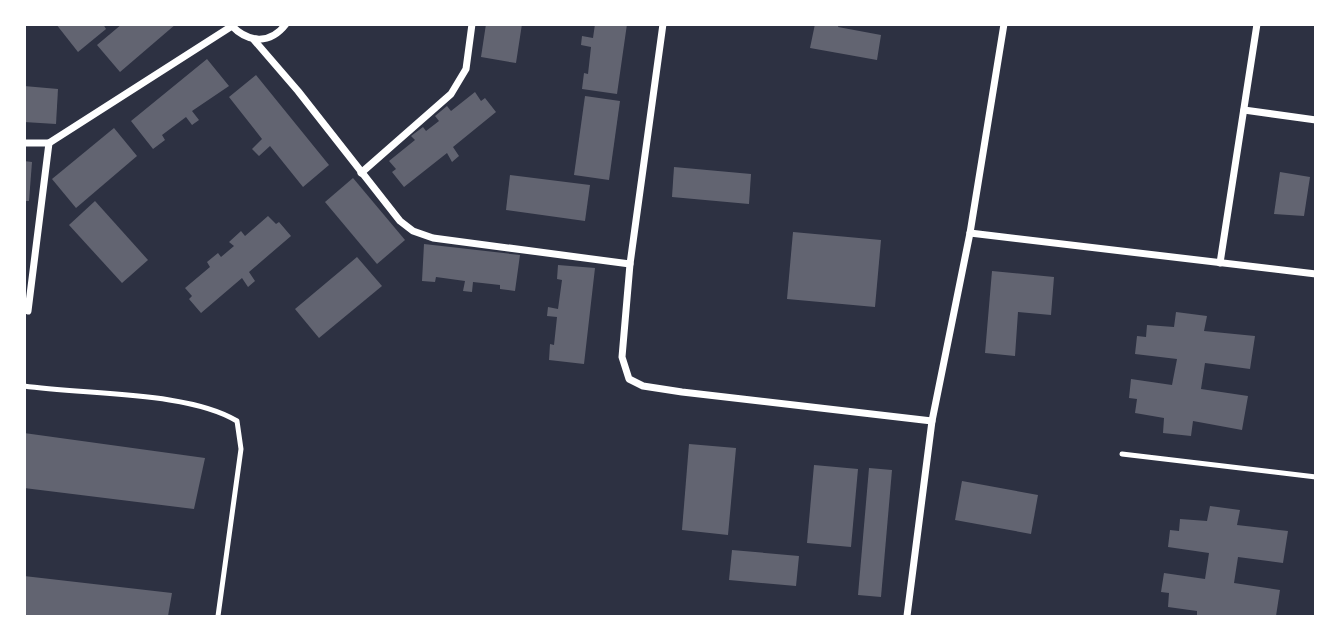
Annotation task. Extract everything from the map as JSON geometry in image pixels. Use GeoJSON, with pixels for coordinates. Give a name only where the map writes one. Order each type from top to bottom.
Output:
{"type":"FeatureCollection","features":[{"type":"Feature","properties":{"kind":"street"},"geometry":{"type":"LineString","coordinates":[[254,40],[276,35],[286,24]]}},
{"type":"Feature","properties":{"kind":"street"},"geometry":{"type":"LineString","coordinates":[[361,173],[452,94],[466,69],[472,24]]}},
{"type":"Feature","properties":{"kind":"street"},"geometry":{"type":"LineString","coordinates":[[663,24],[630,264],[622,357],[629,379],[682,392],[932,421]]}},
{"type":"Feature","properties":{"kind":"street"},"geometry":{"type":"LineString","coordinates":[[907,617],[932,421],[970,233],[1004,24]]}},
{"type":"Feature","properties":{"kind":"street"},"geometry":{"type":"LineString","coordinates":[[1220,262],[1257,24]]}},
{"type":"Feature","properties":{"kind":"street"},"geometry":{"type":"LineString","coordinates":[[24,143],[49,143],[232,25],[242,36],[254,40],[298,91],[400,221],[413,231],[433,238],[630,264]]}},
{"type":"Feature","properties":{"kind":"street"},"geometry":{"type":"LineString","coordinates":[[1244,110],[1315,120]]}},
{"type":"Feature","properties":{"kind":"street"},"geometry":{"type":"LineString","coordinates":[[28,311],[49,143]]}},
{"type":"Feature","properties":{"kind":"street"},"geometry":{"type":"LineString","coordinates":[[970,233],[1315,274]]}},
{"type":"Feature","properties":{"kind":"lane"},"geometry":{"type":"LineString","coordinates":[[24,386],[189,402],[219,410],[237,421],[241,449],[218,617]]}},
{"type":"Feature","properties":{"kind":"lane"},"geometry":{"type":"LineString","coordinates":[[1122,454],[1315,477]]}},
{"type":"Feature","properties":{"kind":"building"},"geometry":{"type":"Polygon","coordinates":[[[56,24],[103,24],[106,29],[78,52],[56,24]]]}},
{"type":"Feature","properties":{"kind":"building"},"geometry":{"type":"Polygon","coordinates":[[[122,24],[176,24],[120,72],[97,45],[122,24]]]}},
{"type":"Feature","properties":{"kind":"building"},"geometry":{"type":"Polygon","coordinates":[[[486,24],[522,24],[516,63],[481,57],[486,24]]]}},
{"type":"Feature","properties":{"kind":"building"},"geometry":{"type":"Polygon","coordinates":[[[595,24],[627,24],[617,94],[582,89],[584,73],[588,74],[591,47],[581,45],[582,36],[593,38],[595,24]]]}},
{"type":"Feature","properties":{"kind":"building"},"geometry":{"type":"Polygon","coordinates":[[[815,24],[839,24],[838,27],[881,35],[877,60],[810,48],[815,24]]]}},
{"type":"Feature","properties":{"kind":"building"},"geometry":{"type":"Polygon","coordinates":[[[207,59],[229,86],[192,111],[199,120],[192,125],[186,117],[162,135],[165,140],[153,149],[131,121],[207,59]]]}},
{"type":"Feature","properties":{"kind":"building"},"geometry":{"type":"Polygon","coordinates":[[[256,75],[329,165],[303,187],[270,146],[259,156],[252,149],[262,139],[229,97],[256,75]]]}},
{"type":"Feature","properties":{"kind":"building"},"geometry":{"type":"Polygon","coordinates":[[[24,86],[58,89],[56,124],[24,122],[24,86]]]}},
{"type":"Feature","properties":{"kind":"building"},"geometry":{"type":"Polygon","coordinates":[[[475,92],[481,101],[485,98],[496,112],[453,147],[459,156],[452,162],[447,153],[404,187],[392,172],[396,169],[389,161],[415,140],[411,136],[423,127],[426,131],[439,121],[435,116],[447,106],[451,111],[475,92]]]}},
{"type":"Feature","properties":{"kind":"building"},"geometry":{"type":"Polygon","coordinates":[[[585,96],[620,101],[609,180],[574,175],[585,96]]]}},
{"type":"Feature","properties":{"kind":"building"},"geometry":{"type":"Polygon","coordinates":[[[114,128],[137,156],[76,208],[52,179],[114,128]]]}},
{"type":"Feature","properties":{"kind":"building"},"geometry":{"type":"Polygon","coordinates":[[[24,161],[32,162],[29,201],[24,201],[24,161]]]}},
{"type":"Feature","properties":{"kind":"building"},"geometry":{"type":"Polygon","coordinates":[[[674,167],[751,174],[749,204],[672,197],[674,167]]]}},
{"type":"Feature","properties":{"kind":"building"},"geometry":{"type":"Polygon","coordinates":[[[1280,172],[1310,177],[1304,216],[1274,214],[1280,172]]]}},
{"type":"Feature","properties":{"kind":"building"},"geometry":{"type":"Polygon","coordinates":[[[510,175],[590,185],[585,221],[506,210],[510,175]]]}},
{"type":"Feature","properties":{"kind":"building"},"geometry":{"type":"Polygon","coordinates":[[[353,178],[405,240],[377,264],[325,202],[353,178]]]}},
{"type":"Feature","properties":{"kind":"building"},"geometry":{"type":"Polygon","coordinates":[[[95,201],[148,260],[122,283],[69,225],[95,201]]]}},
{"type":"Feature","properties":{"kind":"building"},"geometry":{"type":"Polygon","coordinates":[[[268,216],[276,224],[279,222],[291,236],[249,272],[255,281],[248,287],[242,278],[201,313],[189,299],[192,296],[185,288],[210,267],[207,262],[218,253],[221,257],[234,246],[229,242],[241,231],[245,236],[268,216]]]}},
{"type":"Feature","properties":{"kind":"building"},"geometry":{"type":"Polygon","coordinates":[[[793,232],[881,240],[875,307],[787,299],[793,232]]]}},
{"type":"Feature","properties":{"kind":"building"},"geometry":{"type":"Polygon","coordinates":[[[424,244],[520,255],[515,291],[500,289],[500,285],[473,282],[472,292],[463,291],[465,281],[436,277],[435,282],[422,281],[424,244]]]}},
{"type":"Feature","properties":{"kind":"building"},"geometry":{"type":"Polygon","coordinates":[[[357,257],[382,286],[319,338],[295,309],[357,257]]]}},
{"type":"Feature","properties":{"kind":"building"},"geometry":{"type":"Polygon","coordinates":[[[558,265],[595,268],[584,364],[549,360],[550,344],[554,345],[557,317],[547,316],[548,307],[558,309],[562,280],[557,279],[558,265]]]}},
{"type":"Feature","properties":{"kind":"building"},"geometry":{"type":"Polygon","coordinates":[[[992,271],[1054,277],[1051,315],[1018,312],[1015,356],[985,353],[992,271]]]}},
{"type":"Feature","properties":{"kind":"building"},"geometry":{"type":"Polygon","coordinates":[[[1176,312],[1207,316],[1204,331],[1255,336],[1250,369],[1205,363],[1201,389],[1248,396],[1242,430],[1193,421],[1191,436],[1163,433],[1164,418],[1135,413],[1137,399],[1129,398],[1131,379],[1172,385],[1177,359],[1135,354],[1137,336],[1146,337],[1147,325],[1174,327],[1176,312]]]}},
{"type":"Feature","properties":{"kind":"building"},"geometry":{"type":"Polygon","coordinates":[[[24,433],[205,458],[194,509],[24,488],[24,433]]]}},
{"type":"Feature","properties":{"kind":"building"},"geometry":{"type":"Polygon","coordinates":[[[689,444],[736,448],[728,535],[682,530],[689,444]]]}},
{"type":"Feature","properties":{"kind":"building"},"geometry":{"type":"Polygon","coordinates":[[[814,465],[858,469],[851,547],[807,543],[814,465]]]}},
{"type":"Feature","properties":{"kind":"building"},"geometry":{"type":"Polygon","coordinates":[[[869,468],[892,470],[881,597],[858,595],[869,468]]]}},
{"type":"Feature","properties":{"kind":"building"},"geometry":{"type":"Polygon","coordinates":[[[962,481],[1038,495],[1031,534],[955,520],[962,481]]]}},
{"type":"Feature","properties":{"kind":"building"},"geometry":{"type":"Polygon","coordinates":[[[1210,506],[1240,510],[1237,525],[1288,531],[1283,563],[1238,557],[1234,583],[1280,590],[1276,616],[1197,616],[1197,611],[1168,607],[1169,593],[1161,592],[1164,573],[1205,579],[1209,553],[1168,547],[1170,530],[1179,531],[1180,519],[1207,521],[1210,506]]]}},
{"type":"Feature","properties":{"kind":"building"},"geometry":{"type":"Polygon","coordinates":[[[732,550],[799,556],[796,586],[729,580],[732,550]]]}},
{"type":"Feature","properties":{"kind":"building"},"geometry":{"type":"Polygon","coordinates":[[[24,576],[172,593],[168,616],[24,616],[24,576]]]}}]}
